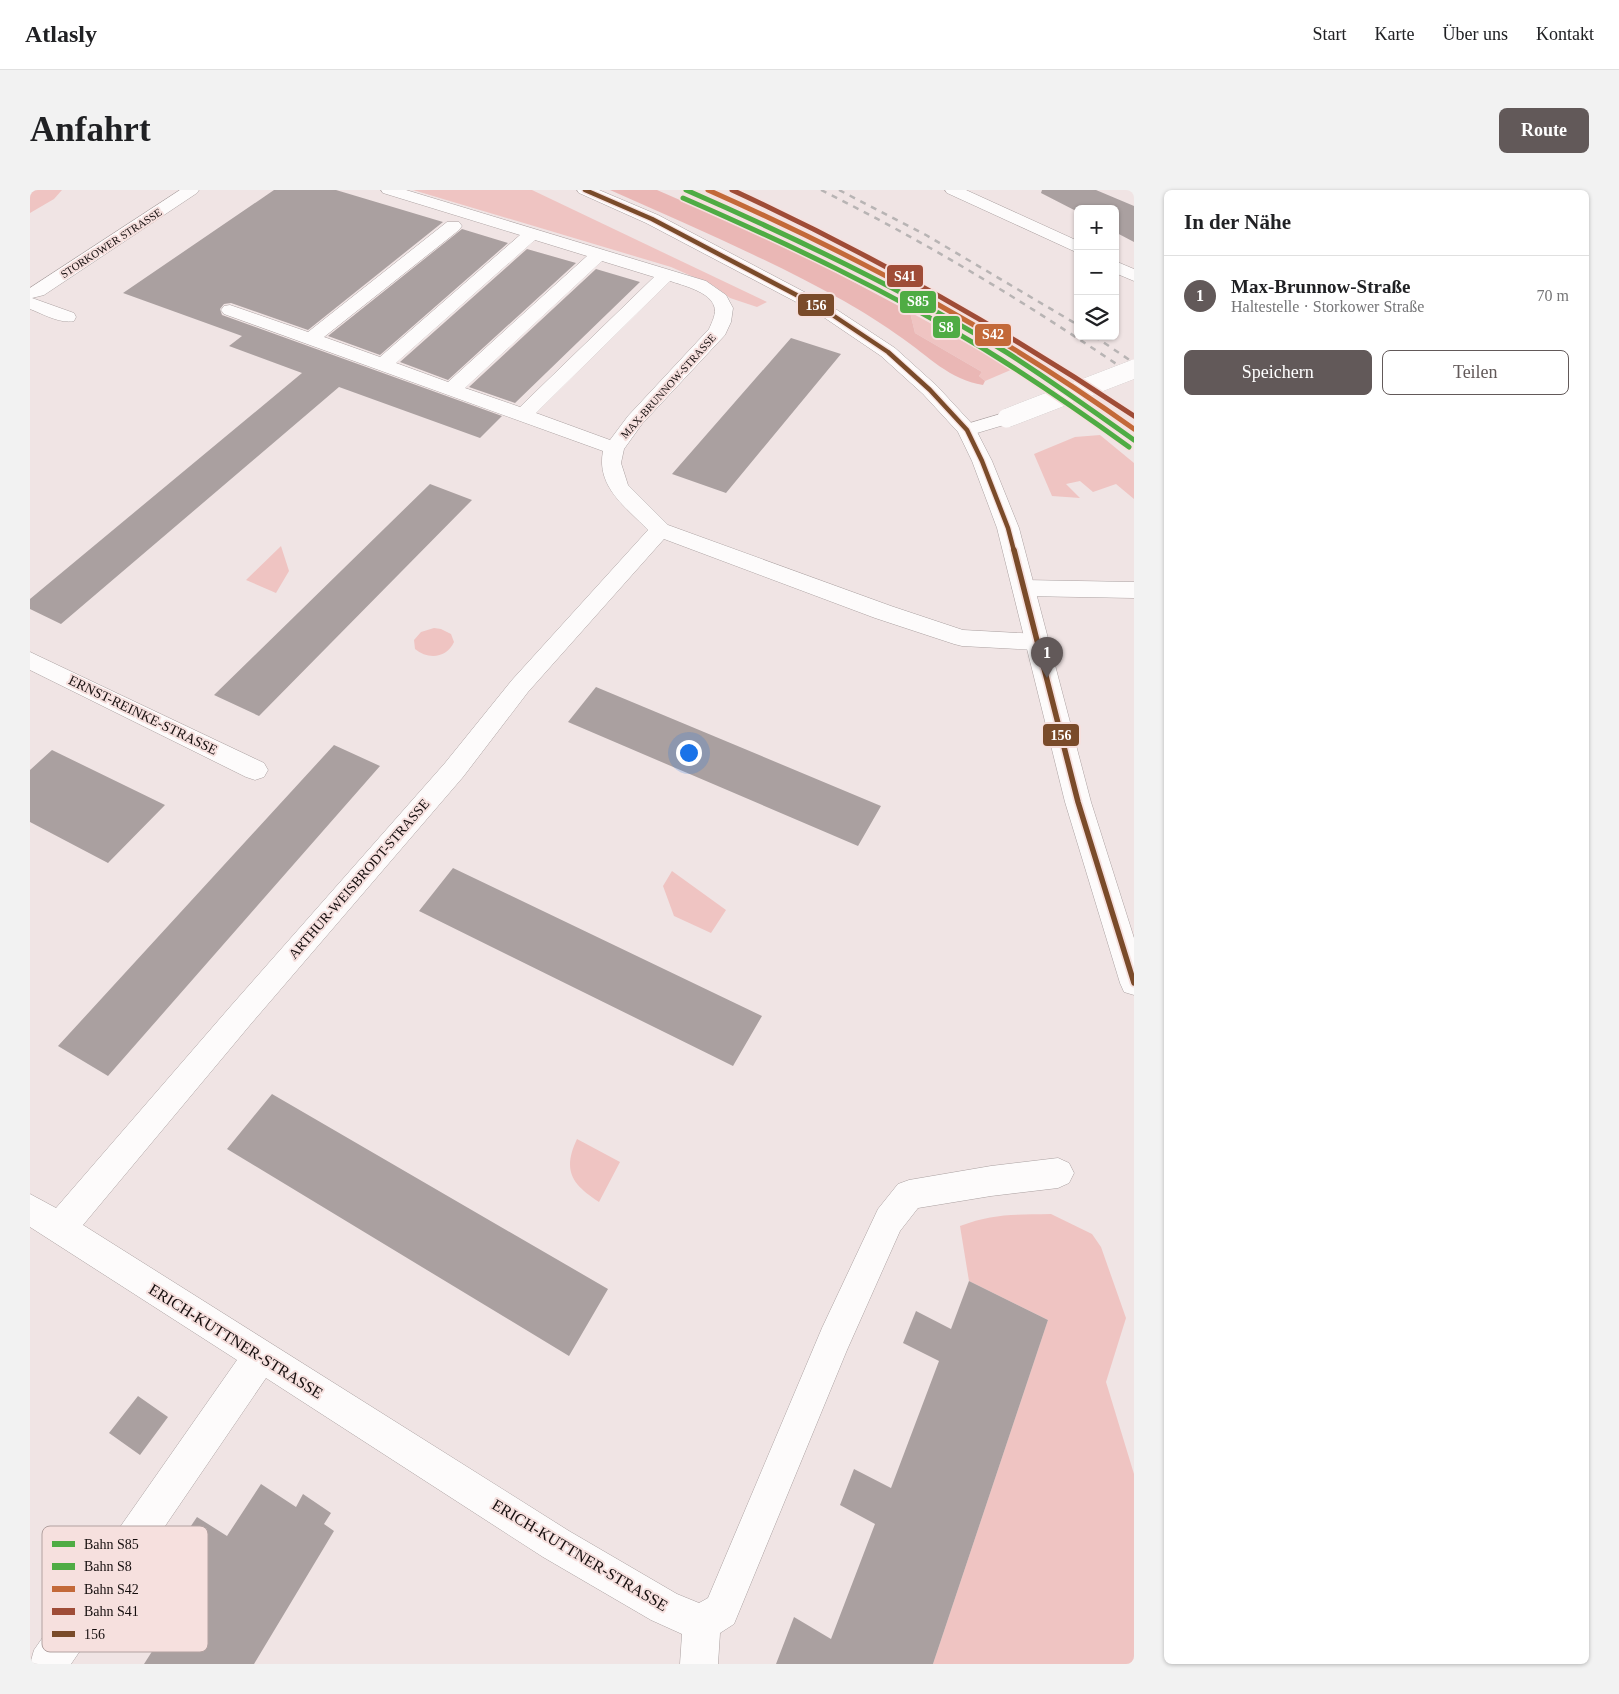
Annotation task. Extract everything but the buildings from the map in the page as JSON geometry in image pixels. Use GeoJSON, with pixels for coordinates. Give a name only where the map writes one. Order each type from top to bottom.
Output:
{"type":"FeatureCollection","features":[{"type":"Feature","properties":{"kind":"street","name":"STORKOWER STRASSE"},"geometry":{"type":"LineString","coordinates":[[30,293],[38,291],[191,190]]}},
{"type":"Feature","properties":{"kind":"street","name":"MAX-BRUNNOW-STRASSE"},"geometry":{"type":"LineString","coordinates":[[389,190],[700,285],[714,294],[723,303],[725,316],[718,331],[635,420],[614,448],[611,463],[619,488],[660,530],[883,612],[962,638],[1037,642]]}},
{"type":"Feature","properties":{"kind":"street"},"geometry":{"type":"LineString","coordinates":[[585,190],[652,219],[825,310],[888,352],[930,390],[967,430],[982,461],[1008,528],[1078,802],[1134,983]]}},
{"type":"Feature","properties":{"kind":"street"},"geometry":{"type":"LineString","coordinates":[[953,190],[1074,246]]}},
{"type":"Feature","properties":{"kind":"street"},"geometry":{"type":"LineString","coordinates":[[310,339],[453,226]]}},
{"type":"Feature","properties":{"kind":"street"},"geometry":{"type":"LineString","coordinates":[[382,365],[532,234]]}},
{"type":"Feature","properties":{"kind":"street"},"geometry":{"type":"LineString","coordinates":[[450,390],[599,254]]}},
{"type":"Feature","properties":{"kind":"street"},"geometry":{"type":"LineString","coordinates":[[1119,268],[1134,276]]}},
{"type":"Feature","properties":{"kind":"street"},"geometry":{"type":"LineString","coordinates":[[523,415],[666,275]]}},
{"type":"Feature","properties":{"kind":"street"},"geometry":{"type":"LineString","coordinates":[[30,303],[67,317]]}},
{"type":"Feature","properties":{"kind":"street"},"geometry":{"type":"LineString","coordinates":[[230,310],[614,448]]}},
{"type":"Feature","properties":{"kind":"street"},"geometry":{"type":"LineString","coordinates":[[967,430],[1007,418],[1134,369]]}},
{"type":"Feature","properties":{"kind":"street","name":"ARTHUR-WEISBRODT-STRASSE"},"geometry":{"type":"LineString","coordinates":[[59,1229],[240,1016],[448,777],[520,686],[660,530]]}},
{"type":"Feature","properties":{"kind":"street"},"geometry":{"type":"LineString","coordinates":[[1023,588],[1134,590]]}},
{"type":"Feature","properties":{"kind":"street","name":"ERNST-REINKE-STRASSE"},"geometry":{"type":"LineString","coordinates":[[30,660],[255,770]]}},
{"type":"Feature","properties":{"kind":"street"},"geometry":{"type":"LineString","coordinates":[[699,1664],[702,1622],[721,1611],[834,1340],[889,1220],[909,1196],[991,1181],[1058,1173]]}},
{"type":"Feature","properties":{"kind":"street","name":"ERICH-KUTTNER-STRASSE"},"geometry":{"type":"LineString","coordinates":[[30,1209],[556,1544],[664,1607],[702,1622]]}},
{"type":"Feature","properties":{"kind":"street"},"geometry":{"type":"LineString","coordinates":[[143,1526],[260,1357]]}},
{"type":"Feature","properties":{"kind":"street"},"geometry":{"type":"LineString","coordinates":[[48,1664],[56,1652]]}},
{"type":"Feature","properties":{"kind":"shaded area"},"geometry":{"type":"Polygon","coordinates":[[[30,190],[62,190],[54,199],[30,213],[30,190]]]}},
{"type":"Feature","properties":{"kind":"shaded area"},"geometry":{"type":"Polygon","coordinates":[[[413,190],[532,190],[767,302],[757,307],[730,298],[714,286],[671,267],[413,190]]]}},
{"type":"Feature","properties":{"kind":"shaded area"},"geometry":{"type":"Polygon","coordinates":[[[610,190],[657,190],[790,248],[910,312],[915,333],[982,372],[979,376],[985,381],[983,385],[950,373],[881,323],[844,301],[728,243],[610,190]]]}},
{"type":"Feature","properties":{"kind":"shaded area"},"geometry":{"type":"Polygon","coordinates":[[[910,312],[1013,369],[985,381],[979,376],[982,372],[915,333],[910,312]]]}},
{"type":"Feature","properties":{"kind":"shaded area"},"geometry":{"type":"Polygon","coordinates":[[[1100,435],[1134,463],[1134,499],[1116,484],[1093,492],[1080,481],[1066,484],[1080,498],[1052,496],[1034,454],[1075,437],[1100,435]]]}},
{"type":"Feature","properties":{"kind":"shaded area"},"geometry":{"type":"Polygon","coordinates":[[[281,546],[289,571],[276,593],[246,580],[281,546]]]}},
{"type":"Feature","properties":{"kind":"shaded area"},"geometry":{"type":"Polygon","coordinates":[[[434,628],[451,634],[454,642],[447,651],[437,656],[420,653],[415,649],[414,640],[421,632],[434,628]]]}},
{"type":"Feature","properties":{"kind":"shaded area"},"geometry":{"type":"Polygon","coordinates":[[[672,871],[726,910],[711,933],[674,916],[663,886],[672,871]]]}},
{"type":"Feature","properties":{"kind":"shaded area"},"geometry":{"type":"Polygon","coordinates":[[[577,1139],[620,1162],[599,1202],[582,1189],[572,1176],[570,1160],[577,1139]]]}},
{"type":"Feature","properties":{"kind":"shaded area"},"geometry":{"type":"Polygon","coordinates":[[[1051,1214],[1092,1234],[1101,1247],[1126,1318],[1106,1382],[1134,1474],[1134,1664],[933,1664],[1048,1320],[969,1281],[960,1226],[994,1217],[1051,1214]]]}},
{"type":"Feature","properties":{"kind":"railway"},"geometry":{"type":"LineString","coordinates":[[821,190],[902,232],[980,277],[1058,325],[1134,376]]}},
{"type":"Feature","properties":{"kind":"railway"},"geometry":{"type":"LineString","coordinates":[[839,190],[926,235],[1074,323]]}},
{"type":"Feature","properties":{"kind":"railway"},"geometry":{"type":"LineString","coordinates":[[1100,340],[1134,363]]}},
{"type":"Feature","properties":{"kind":"rail line","name":"S85"},"geometry":{"type":"LineString","coordinates":[[686,190],[763,224],[914,299],[1006,352],[1080,401],[1134,440]]}},
{"type":"Feature","properties":{"kind":"rail line","name":"S42"},"geometry":{"type":"LineString","coordinates":[[708,190],[780,222],[923,294],[1028,356],[1134,429]]}},
{"type":"Feature","properties":{"kind":"rail line","name":"S41"},"geometry":{"type":"LineString","coordinates":[[732,190],[837,240],[938,294],[1037,353],[1134,416]]}},
{"type":"Feature","properties":{"kind":"rail line","name":"S8"},"geometry":{"type":"LineString","coordinates":[[683,198],[760,232],[911,307],[984,349],[1076,409],[1129,447]]}},
{"type":"Feature","properties":{"kind":"transit line","name":"156"},"geometry":{"type":"LineString","coordinates":[[585,190],[652,219],[825,310],[888,352],[930,390],[967,430],[982,461],[1008,528],[1078,802],[1134,983]]}},
{"type":"Feature","properties":{"kind":"place","name":"Max-Brunnow-Straße"},"geometry":{"type":"Point","coordinates":[1047,678]}}]}
